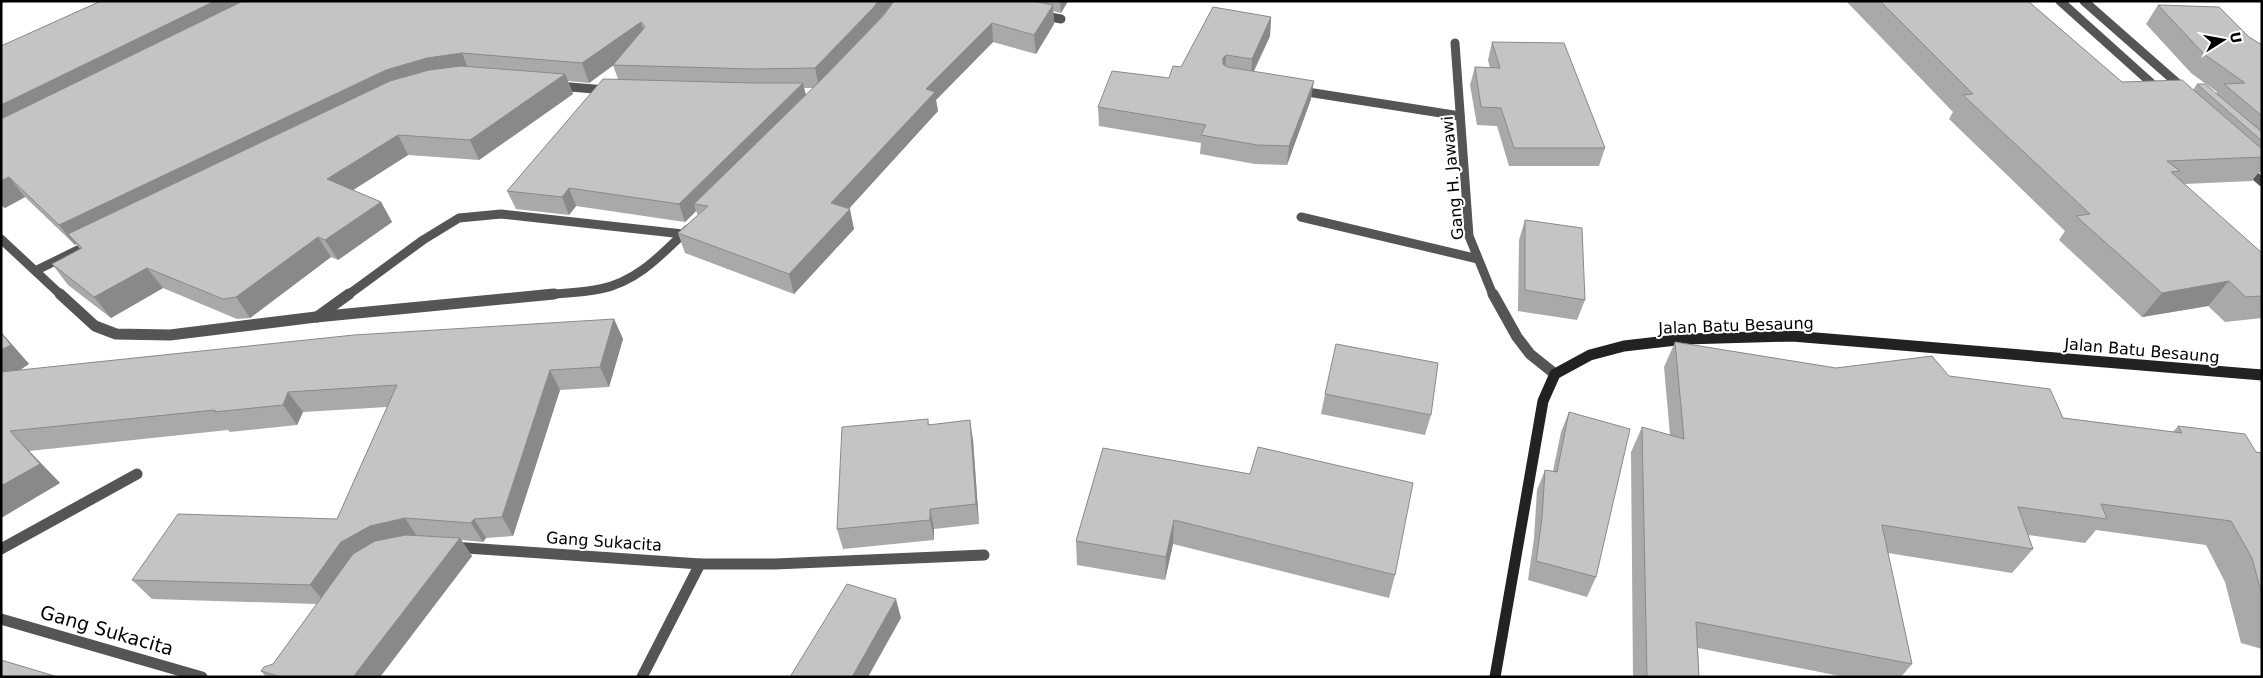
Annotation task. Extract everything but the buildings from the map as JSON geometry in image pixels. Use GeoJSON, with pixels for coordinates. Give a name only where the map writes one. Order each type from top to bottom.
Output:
{"type":"FeatureCollection","features":[{"type":"Feature","properties":{"kind":"street"},"geometry":{"type":"LineString","coordinates":[[2060,1],[2168,98]]}},
{"type":"Feature","properties":{"kind":"street"},"geometry":{"type":"LineString","coordinates":[[2084,1],[2189,93]]}},
{"type":"Feature","properties":{"kind":"street"},"geometry":{"type":"LineString","coordinates":[[1034,14],[1061,19]]}},
{"type":"Feature","properties":{"kind":"street","name":"Gang H. Jawawi"},"geometry":{"type":"LineString","coordinates":[[1455,43],[1469,236],[1496,301],[1517,338],[1530,354],[1555,374]]}},
{"type":"Feature","properties":{"kind":"street"},"geometry":{"type":"LineString","coordinates":[[546,85],[612,90]]}},
{"type":"Feature","properties":{"kind":"street"},"geometry":{"type":"LineString","coordinates":[[1295,90],[1460,116]]}},
{"type":"Feature","properties":{"kind":"street"},"geometry":{"type":"LineString","coordinates":[[2240,163],[2262,182]]}},
{"type":"Feature","properties":{"kind":"street"},"geometry":{"type":"LineString","coordinates":[[316,317],[423,240],[459,218],[501,214],[683,234]]}},
{"type":"Feature","properties":{"kind":"street"},"geometry":{"type":"LineString","coordinates":[[1301,217],[1478,259]]}},
{"type":"Feature","properties":{"kind":"street"},"geometry":{"type":"LineString","coordinates":[[1,238],[95,326],[116,334],[170,335],[316,317],[601,289],[629,279],[651,265],[697,220]]}},
{"type":"Feature","properties":{"kind":"street"},"geometry":{"type":"LineString","coordinates":[[37,270],[99,240]]}},
{"type":"Feature","properties":{"kind":"street","name":"Jalan Batu Besaung"},"geometry":{"type":"LineString","coordinates":[[1555,374],[1590,354],[1624,346],[1685,339],[1792,336],[2262,375]]}},
{"type":"Feature","properties":{"kind":"street"},"geometry":{"type":"LineString","coordinates":[[1495,677],[1542,401],[1555,374]]}},
{"type":"Feature","properties":{"kind":"street"},"geometry":{"type":"LineString","coordinates":[[1,549],[138,474]]}},
{"type":"Feature","properties":{"kind":"street","name":"Gang Sukacita"},"geometry":{"type":"LineString","coordinates":[[438,546],[700,564],[775,564],[984,555]]}},
{"type":"Feature","properties":{"kind":"street"},"geometry":{"type":"LineString","coordinates":[[642,677],[700,564]]}},
{"type":"Feature","properties":{"kind":"street","name":"Gang Sukacita"},"geometry":{"type":"LineString","coordinates":[[1,619],[202,677]]}}]}
